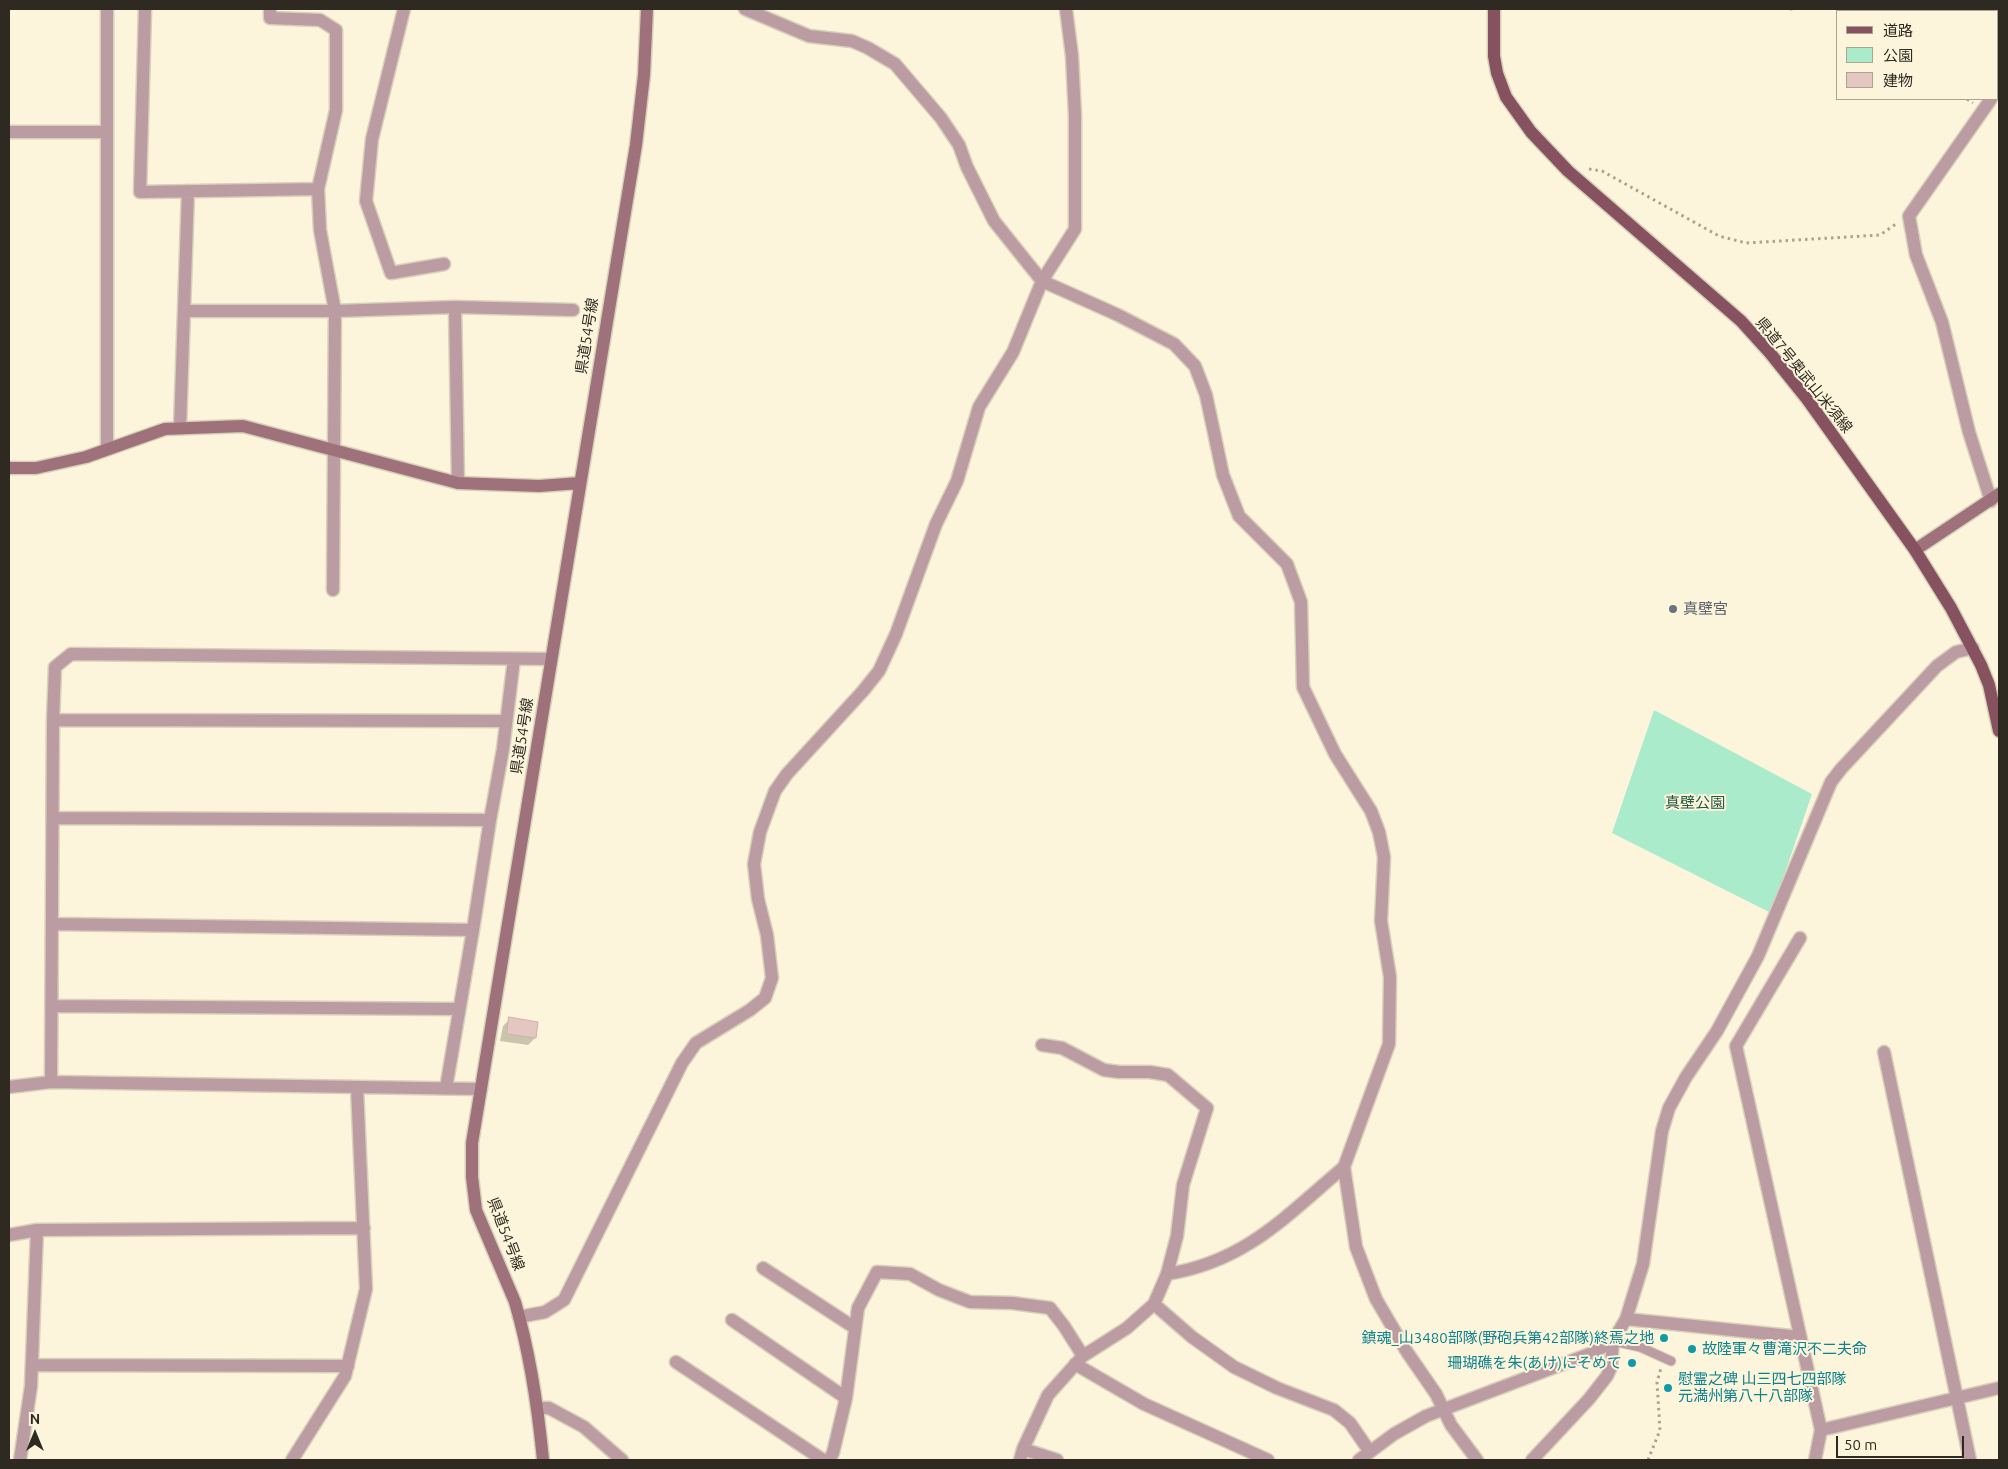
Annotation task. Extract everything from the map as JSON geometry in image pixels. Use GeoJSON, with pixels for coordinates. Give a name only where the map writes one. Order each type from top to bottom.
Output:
{"type":"FeatureCollection","features":[{"type":"Feature","properties":{"kind":"main road","name":"県道54号線"},"geometry":{"type":"LineString","coordinates":[[543,1460],[537,1408],[515,1302],[476,1210],[472,1177],[472,1143],[636,145],[644,75],[647,9]]}},
{"type":"Feature","properties":{"kind":"main road","name":"県道7号奥武山米須線"},"geometry":{"type":"LineString","coordinates":[[1494,9],[1494,56],[1497,73],[1506,97],[1531,132],[1568,171],[1741,321],[1770,353],[1806,399],[1915,550],[1951,608],[1973,648],[1989,686],[1999,731]]}},
{"type":"Feature","properties":{"kind":"main road"},"geometry":{"type":"LineString","coordinates":[[9,468],[36,468],[86,457],[165,429],[243,426],[458,483],[540,486],[580,483]]}},
{"type":"Feature","properties":{"kind":"main road"},"geometry":{"type":"LineString","coordinates":[[1915,550],[1995,498]]}},
{"type":"Feature","properties":{"kind":"street"},"geometry":{"type":"LineString","coordinates":[[107,9],[107,449]]}},
{"type":"Feature","properties":{"kind":"street"},"geometry":{"type":"LineString","coordinates":[[146,9],[140,192],[318,189]]}},
{"type":"Feature","properties":{"kind":"street"},"geometry":{"type":"LineString","coordinates":[[270,9],[270,18],[320,20],[336,30],[336,110],[318,189],[320,230],[336,311],[336,451],[333,590]]}},
{"type":"Feature","properties":{"kind":"street"},"geometry":{"type":"LineString","coordinates":[[404,9],[372,139],[366,201],[391,273],[444,264]]}},
{"type":"Feature","properties":{"kind":"street"},"geometry":{"type":"LineString","coordinates":[[745,9],[809,36],[852,41],[895,64],[941,118],[959,145],[967,167],[994,221],[1042,281],[1174,344],[1195,366],[1206,395],[1223,475],[1239,516],[1287,564],[1301,602],[1303,687],[1335,754],[1371,811],[1379,832],[1384,857],[1381,921],[1390,977],[1389,1044],[1344,1167],[1356,1247],[1376,1299],[1436,1394],[1451,1425],[1477,1460]]}},
{"type":"Feature","properties":{"kind":"street"},"geometry":{"type":"LineString","coordinates":[[519,1317],[545,1312],[564,1300],[682,1063],[696,1043],[750,1010],[765,998],[772,978],[768,935],[758,899],[754,864],[760,832],[772,799],[787,774],[879,671],[896,634],[936,524],[957,481],[979,407],[1013,352],[1042,281],[1075,229],[1075,116],[1072,56],[1066,9]]}},
{"type":"Feature","properties":{"kind":"street"},"geometry":{"type":"LineString","coordinates":[[1990,100],[1909,216],[1916,255],[1942,322],[1969,432],[1995,498]]}},
{"type":"Feature","properties":{"kind":"street"},"geometry":{"type":"LineString","coordinates":[[9,132],[106,132]]}},
{"type":"Feature","properties":{"kind":"street"},"geometry":{"type":"LineString","coordinates":[[180,428],[188,191]]}},
{"type":"Feature","properties":{"kind":"street"},"geometry":{"type":"LineString","coordinates":[[184,311],[336,311],[455,307],[573,310]]}},
{"type":"Feature","properties":{"kind":"street"},"geometry":{"type":"LineString","coordinates":[[455,307],[458,483]]}},
{"type":"Feature","properties":{"kind":"street"},"geometry":{"type":"LineString","coordinates":[[1359,1460],[1426,1416],[1592,1353],[1612,1341],[1626,1319],[1643,1264],[1662,1130],[1669,1108],[1686,1077],[1717,1031],[1758,956],[1830,782],[1937,666],[1956,652],[1973,648]]}},
{"type":"Feature","properties":{"kind":"street"},"geometry":{"type":"LineString","coordinates":[[51,1082],[55,667],[71,654],[551,659]]}},
{"type":"Feature","properties":{"kind":"street"},"geometry":{"type":"LineString","coordinates":[[446,1088],[503,749],[514,659]]}},
{"type":"Feature","properties":{"kind":"street"},"geometry":{"type":"LineString","coordinates":[[53,720],[505,721]]}},
{"type":"Feature","properties":{"kind":"street"},"geometry":{"type":"LineString","coordinates":[[54,818],[490,820]]}},
{"type":"Feature","properties":{"kind":"street"},"geometry":{"type":"LineString","coordinates":[[52,924],[474,930]]}},
{"type":"Feature","properties":{"kind":"street"},"geometry":{"type":"LineString","coordinates":[[1736,1046],[1800,938]]}},
{"type":"Feature","properties":{"kind":"street"},"geometry":{"type":"LineString","coordinates":[[52,1006],[459,1009]]}},
{"type":"Feature","properties":{"kind":"street"},"geometry":{"type":"LineString","coordinates":[[1717,1031],[1736,1046],[1821,1430],[1815,1460]]}},
{"type":"Feature","properties":{"kind":"street"},"geometry":{"type":"LineString","coordinates":[[1042,1045],[1062,1048],[1104,1070],[1150,1072],[1168,1075],[1207,1108],[1183,1185],[1177,1236],[1166,1274],[1154,1304],[1127,1328],[1079,1360],[1048,1395],[1021,1455],[1057,1460]]}},
{"type":"Feature","properties":{"kind":"street"},"geometry":{"type":"LineString","coordinates":[[1884,1052],[1970,1460]]}},
{"type":"Feature","properties":{"kind":"street"},"geometry":{"type":"LineString","coordinates":[[9,1087],[51,1082],[481,1089]]}},
{"type":"Feature","properties":{"kind":"street"},"geometry":{"type":"LineString","coordinates":[[292,1460],[345,1376],[366,1289],[357,1088]]}},
{"type":"Feature","properties":{"kind":"street"},"geometry":{"type":"LineString","coordinates":[[1166,1274],[1191,1270],[1228,1256],[1260,1238],[1344,1167]]}},
{"type":"Feature","properties":{"kind":"street"},"geometry":{"type":"LineString","coordinates":[[9,1235],[37,1230],[364,1228]]}},
{"type":"Feature","properties":{"kind":"street"},"geometry":{"type":"LineString","coordinates":[[20,1460],[31,1386],[37,1230]]}},
{"type":"Feature","properties":{"kind":"street"},"geometry":{"type":"LineString","coordinates":[[763,1268],[855,1328]]}},
{"type":"Feature","properties":{"kind":"street"},"geometry":{"type":"LineString","coordinates":[[829,1460],[833,1453],[846,1398],[858,1308],[877,1272],[910,1274],[938,1290],[970,1302],[1012,1303],[1050,1308],[1064,1326],[1079,1360],[1144,1404],[1268,1460]]}},
{"type":"Feature","properties":{"kind":"street"},"geometry":{"type":"LineString","coordinates":[[1154,1304],[1192,1337],[1234,1367],[1278,1388],[1334,1410],[1350,1424],[1370,1452]]}},
{"type":"Feature","properties":{"kind":"street"},"geometry":{"type":"LineString","coordinates":[[1626,1319],[1800,1337]]}},
{"type":"Feature","properties":{"kind":"street"},"geometry":{"type":"LineString","coordinates":[[732,1320],[846,1398]]}},
{"type":"Feature","properties":{"kind":"street"},"geometry":{"type":"LineString","coordinates":[[1532,1460],[1607,1376],[1612,1367],[1612,1341]]}},
{"type":"Feature","properties":{"kind":"street"},"geometry":{"type":"LineString","coordinates":[[676,1362],[823,1460]]}},
{"type":"Feature","properties":{"kind":"street"},"geometry":{"type":"LineString","coordinates":[[32,1365],[348,1366]]}},
{"type":"Feature","properties":{"kind":"street"},"geometry":{"type":"LineString","coordinates":[[1821,1430],[1999,1388]]}},
{"type":"Feature","properties":{"kind":"street"},"geometry":{"type":"LineString","coordinates":[[537,1408],[549,1408],[584,1427],[622,1460]]}},
{"type":"Feature","properties":{"kind":"lane"},"geometry":{"type":"LineString","coordinates":[[1612,1341],[1640,1347],[1668,1360]]}},
{"type":"Feature","properties":{"kind":"path"},"geometry":{"type":"LineString","coordinates":[[1568,171],[1582,168],[1602,171],[1719,236],[1746,243],[1880,235],[1909,216]]}},
{"type":"Feature","properties":{"kind":"path"},"geometry":{"type":"LineString","coordinates":[[1648,1460],[1660,1430],[1657,1382],[1668,1360]]}},
{"type":"Feature","properties":{"kind":"green space","name":"真壁公園"},"geometry":{"type":"Polygon","coordinates":[[[1654,710],[1812,794],[1771,913],[1612,833],[1654,710]]]}},
{"type":"Feature","properties":{"kind":"building"},"geometry":{"type":"Polygon","coordinates":[[[509,1017],[538,1022],[536,1038],[507,1034],[509,1017]]]}},
{"type":"Feature","properties":{"kind":"place","name":"真壁宮"},"geometry":{"type":"Point","coordinates":[1673,609]}},
{"type":"Feature","properties":{"kind":"place","name":"鎮魂_山3480部隊(野砲兵第42部隊)終焉之地"},"geometry":{"type":"Point","coordinates":[1664,1338]}},
{"type":"Feature","properties":{"kind":"place","name":"故陸軍々曹滝沢不二夫命"},"geometry":{"type":"Point","coordinates":[1692,1349]}},
{"type":"Feature","properties":{"kind":"place","name":"珊瑚礁を朱(あけ)にそめて"},"geometry":{"type":"Point","coordinates":[1632,1363]}},
{"type":"Feature","properties":{"kind":"place","name":"慰霊之碑 山三四七四部隊 元満州第八十八部隊"},"geometry":{"type":"Point","coordinates":[1668,1388]}}]}
